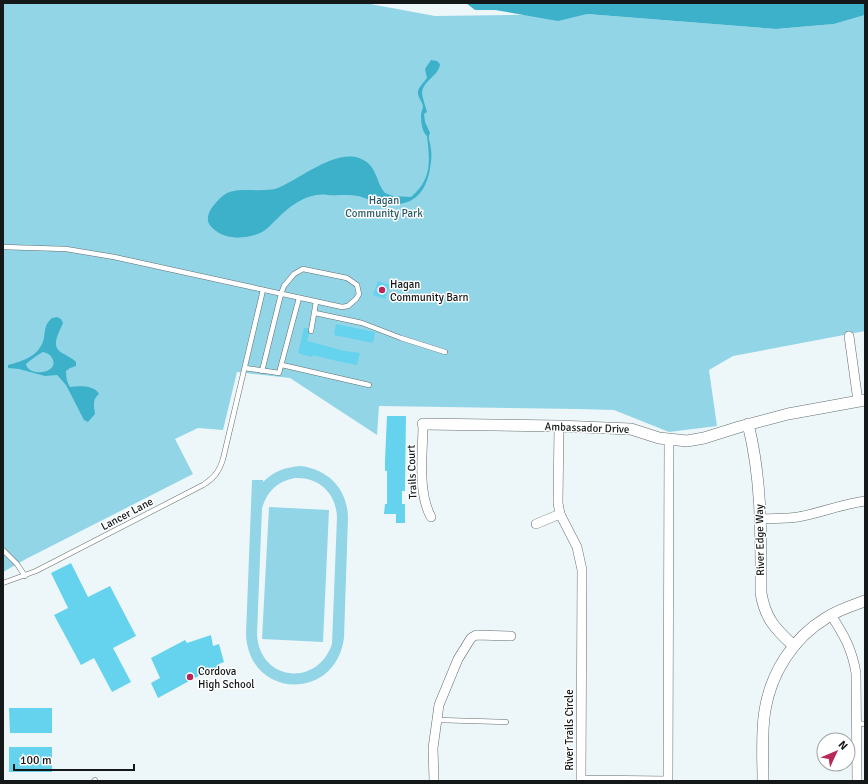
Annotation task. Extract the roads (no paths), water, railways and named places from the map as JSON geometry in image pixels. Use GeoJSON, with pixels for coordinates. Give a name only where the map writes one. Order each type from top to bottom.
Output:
{"type":"FeatureCollection","features":[{"type":"Feature","properties":{"kind":"street"},"geometry":{"type":"LineString","coordinates":[[849,336],[862,401]]}},
{"type":"Feature","properties":{"kind":"street","name":"Ambassador Drive"},"geometry":{"type":"LineString","coordinates":[[423,424],[559,426],[631,429],[670,440],[687,441],[696,440],[748,424],[788,414],[862,401]]}},
{"type":"Feature","properties":{"kind":"street","name":"Trails Court"},"geometry":{"type":"LineString","coordinates":[[423,424],[422,492],[430,517]]}},
{"type":"Feature","properties":{"kind":"street","name":"River Edge Way"},"geometry":{"type":"LineString","coordinates":[[748,424],[758,480],[761,519],[762,604],[772,624],[794,646]]}},
{"type":"Feature","properties":{"kind":"street","name":"River Trails Circle"},"geometry":{"type":"LineString","coordinates":[[559,426],[558,502],[560,514],[577,547],[582,570],[581,780],[668,781],[670,440]]}},
{"type":"Feature","properties":{"kind":"street"},"geometry":{"type":"LineString","coordinates":[[761,519],[799,517],[865,501]]}},
{"type":"Feature","properties":{"kind":"street"},"geometry":{"type":"LineString","coordinates":[[536,524],[560,514]]}},
{"type":"Feature","properties":{"kind":"street"},"geometry":{"type":"LineString","coordinates":[[763,781],[763,724],[767,697],[777,671],[794,646],[813,627],[831,615],[865,601]]}},
{"type":"Feature","properties":{"kind":"street"},"geometry":{"type":"LineString","coordinates":[[831,615],[846,639],[854,661],[856,673],[861,723],[857,781]]}},
{"type":"Feature","properties":{"kind":"street"},"geometry":{"type":"LineString","coordinates":[[434,781],[434,748],[439,704],[458,659],[471,638],[476,636],[511,636]]}},
{"type":"Feature","properties":{"kind":"lane"},"geometry":{"type":"LineString","coordinates":[[3,248],[66,249],[114,257],[263,290],[281,294],[299,298],[316,302],[342,307],[353,303],[359,294],[357,285],[347,278],[303,269],[294,274],[284,286],[281,294],[262,371]]}},
{"type":"Feature","properties":{"kind":"lane","name":"Lancer Lane"},"geometry":{"type":"LineString","coordinates":[[3,583],[24,576],[49,564],[206,483],[216,475],[221,468],[263,290]]}},
{"type":"Feature","properties":{"kind":"lane"},"geometry":{"type":"LineString","coordinates":[[245,368],[279,373],[299,298]]}},
{"type":"Feature","properties":{"kind":"lane"},"geometry":{"type":"LineString","coordinates":[[311,331],[316,302]]}},
{"type":"Feature","properties":{"kind":"lane"},"geometry":{"type":"LineString","coordinates":[[315,313],[362,323],[401,338],[445,352]]}},
{"type":"Feature","properties":{"kind":"lane"},"geometry":{"type":"LineString","coordinates":[[282,365],[369,385]]}},
{"type":"Feature","properties":{"kind":"lane"},"geometry":{"type":"LineString","coordinates":[[3,550],[17,564],[24,576]]}},
{"type":"Feature","properties":{"kind":"lane"},"geometry":{"type":"LineString","coordinates":[[438,720],[506,722]]}},
{"type":"Feature","properties":{"kind":"place","name":"Hagan Community Barn"},"geometry":{"type":"Point","coordinates":[382,290]}},
{"type":"Feature","properties":{"kind":"place","name":"Cordova High School"},"geometry":{"type":"Point","coordinates":[190,677]}},
{"type":"Feature","properties":{"kind":"park label","name":"Hagan Community Park"},"geometry":{"type":"Point","coordinates":[384,206]}}]}
